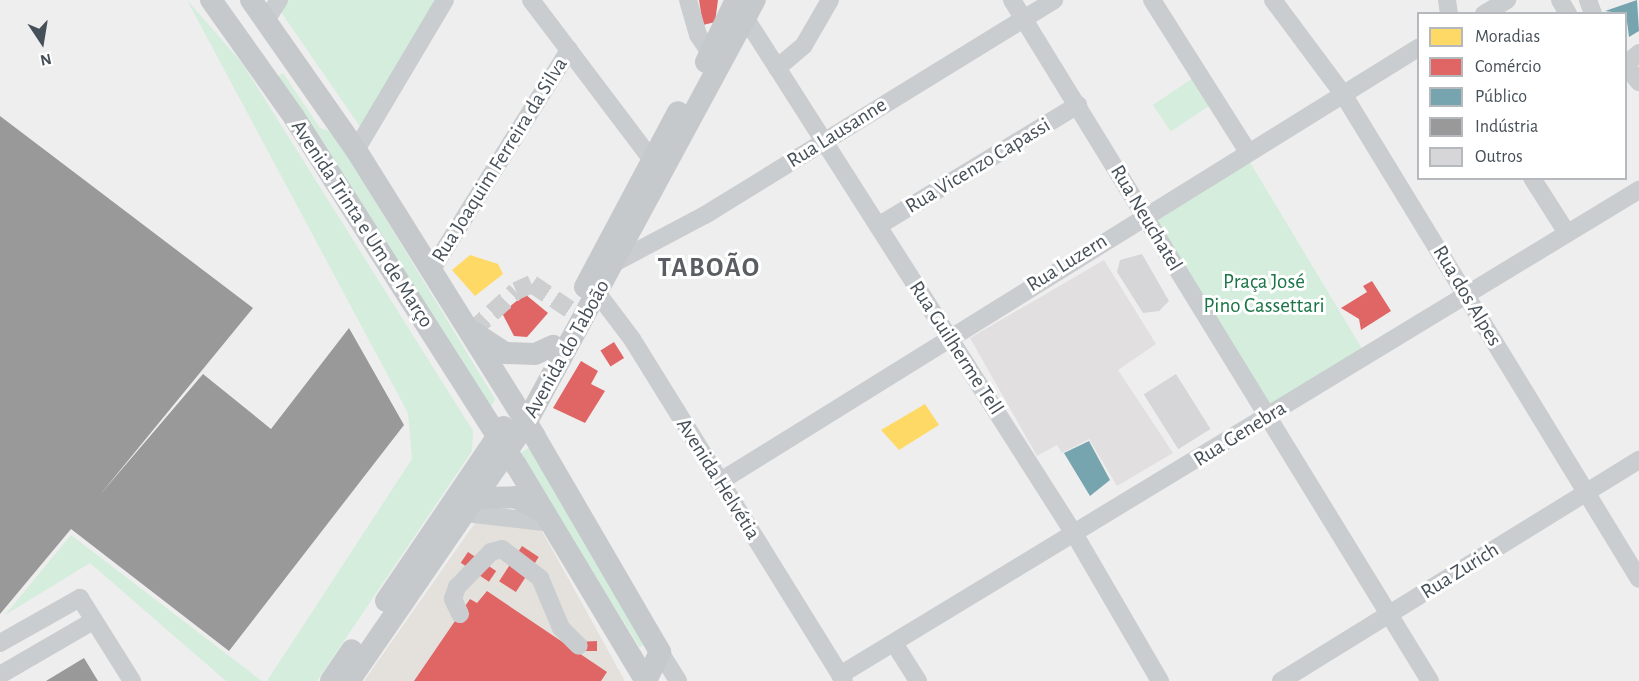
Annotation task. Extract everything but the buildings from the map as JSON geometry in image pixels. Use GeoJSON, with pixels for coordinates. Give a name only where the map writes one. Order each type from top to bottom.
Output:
{"type":"FeatureCollection","features":[{"type":"Feature","properties":{"kind":"main road","name":"Avenida Trinta e Um de Março"},"geometry":{"type":"LineString","coordinates":[[211,0],[268,80],[502,444],[646,681]]}},
{"type":"Feature","properties":{"kind":"main road"},"geometry":{"type":"LineString","coordinates":[[222,0],[248,26],[266,20]]}},
{"type":"Feature","properties":{"kind":"main road","name":"Avenida Trinta e Um de Março"},"geometry":{"type":"LineString","coordinates":[[251,0],[356,150],[520,416],[660,652]]}},
{"type":"Feature","properties":{"kind":"main road","name":"Avenida do Taboão"},"geometry":{"type":"LineString","coordinates":[[331,681],[520,416],[593,286],[652,160],[711,54],[746,6]]}},
{"type":"Feature","properties":{"kind":"main road","name":"Avenida do Taboão"},"geometry":{"type":"LineString","coordinates":[[520,416],[554,346],[593,286],[618,261],[746,6]]}},
{"type":"Feature","properties":{"kind":"main road"},"geometry":{"type":"LineString","coordinates":[[268,80],[279,70],[289,71],[341,128]]}},
{"type":"Feature","properties":{"kind":"main road"},"geometry":{"type":"LineString","coordinates":[[464,324],[505,353],[535,354],[554,346]]}},
{"type":"Feature","properties":{"kind":"main road","name":"Avenida do Taboão"},"geometry":{"type":"LineString","coordinates":[[349,681],[471,505],[502,444]]}},
{"type":"Feature","properties":{"kind":"main road"},"geometry":{"type":"LineString","coordinates":[[471,505],[514,496],[550,520]]}},
{"type":"Feature","properties":{"kind":"main road"},"geometry":{"type":"LineString","coordinates":[[646,681],[660,652]]}},
{"type":"Feature","properties":{"kind":"street"},"geometry":{"type":"LineString","coordinates":[[266,20],[279,0]]}},
{"type":"Feature","properties":{"kind":"street"},"geometry":{"type":"LineString","coordinates":[[356,150],[445,0]]}},
{"type":"Feature","properties":{"kind":"street"},"geometry":{"type":"LineString","coordinates":[[531,0],[652,160]]}},
{"type":"Feature","properties":{"kind":"street"},"geometry":{"type":"LineString","coordinates":[[688,0],[698,35],[711,54]]}},
{"type":"Feature","properties":{"kind":"street"},"geometry":{"type":"LineString","coordinates":[[777,68],[804,45],[830,0]]}},
{"type":"Feature","properties":{"kind":"street","name":"Rua Neuchatel"},"geometry":{"type":"LineString","coordinates":[[1012,0],[1430,681]]}},
{"type":"Feature","properties":{"kind":"street","name":"Rua Lausanne"},"geometry":{"type":"LineString","coordinates":[[618,261],[705,215],[1054,0]]}},
{"type":"Feature","properties":{"kind":"street"},"geometry":{"type":"LineString","coordinates":[[1152,0],[1248,152]]}},
{"type":"Feature","properties":{"kind":"street","name":"Rua dos Alpes"},"geometry":{"type":"LineString","coordinates":[[1273,0],[1285,9],[1343,94],[1639,579]]}},
{"type":"Feature","properties":{"kind":"street"},"geometry":{"type":"LineString","coordinates":[[1487,12],[1507,0]]}},
{"type":"Feature","properties":{"kind":"street","name":"Rua Guilherme Tell"},"geometry":{"type":"LineString","coordinates":[[746,6],[777,68],[1075,535],[1160,681]]}},
{"type":"Feature","properties":{"kind":"street","name":"Rua Luzern"},"geometry":{"type":"LineString","coordinates":[[719,482],[1144,215],[1417,49]]}},
{"type":"Feature","properties":{"kind":"street","name":"Rua Joaquim Ferreira da Silva"},"geometry":{"type":"LineString","coordinates":[[431,271],[569,50]]}},
{"type":"Feature","properties":{"kind":"street"},"geometry":{"type":"LineString","coordinates":[[1627,64],[1639,53]]}},
{"type":"Feature","properties":{"kind":"street"},"geometry":{"type":"LineString","coordinates":[[1627,66],[1639,82]]}},
{"type":"Feature","properties":{"kind":"street","name":"Rua Vicenzo Capassi"},"geometry":{"type":"LineString","coordinates":[[878,226],[1078,105]]}},
{"type":"Feature","properties":{"kind":"street"},"geometry":{"type":"LineString","coordinates":[[1533,180],[1567,233]]}},
{"type":"Feature","properties":{"kind":"street","name":"Rua Genebra"},"geometry":{"type":"LineString","coordinates":[[842,678],[894,643],[1639,190]]}},
{"type":"Feature","properties":{"kind":"street","name":"Avenida Helvétia"},"geometry":{"type":"LineString","coordinates":[[593,286],[842,678]]}},
{"type":"Feature","properties":{"kind":"street","name":"Rua Zurich"},"geometry":{"type":"LineString","coordinates":[[1281,681],[1639,460]]}},
{"type":"Feature","properties":{"kind":"street"},"geometry":{"type":"LineString","coordinates":[[460,614],[453,599],[457,586],[491,552],[502,549],[540,578],[561,628],[579,646]]}},
{"type":"Feature","properties":{"kind":"street"},"geometry":{"type":"LineString","coordinates":[[0,643],[78,599],[132,681]]}},
{"type":"Feature","properties":{"kind":"street"},"geometry":{"type":"LineString","coordinates":[[0,675],[93,621]]}},
{"type":"Feature","properties":{"kind":"street"},"geometry":{"type":"LineString","coordinates":[[894,643],[918,681]]}},
{"type":"Feature","properties":{"kind":"street"},"geometry":{"type":"LineString","coordinates":[[660,652],[678,681]]}},
{"type":"Feature","properties":{"kind":"shaded area"},"geometry":{"type":"Polygon","coordinates":[[[1104,260],[1156,344],[1118,370],[1173,453],[1117,486],[1089,439],[1062,453],[1057,445],[1037,456],[970,338],[1104,260]]]}},
{"type":"Feature","properties":{"kind":"shaded area"},"geometry":{"type":"Polygon","coordinates":[[[489,503],[537,522],[625,681],[364,681],[489,503]]]}},
{"type":"Feature","properties":{"kind":"green space"},"geometry":{"type":"Polygon","coordinates":[[[187,0],[242,63],[473,431],[472,451],[317,681],[267,681],[412,459],[408,413],[187,0]]]}},
{"type":"Feature","properties":{"kind":"green space"},"geometry":{"type":"Polygon","coordinates":[[[289,0],[439,0],[363,131],[281,12],[289,0]]]}},
{"type":"Feature","properties":{"kind":"green space"},"geometry":{"type":"Polygon","coordinates":[[[283,73],[320,128],[333,132],[495,399],[490,409],[275,78],[283,73]]]}},
{"type":"Feature","properties":{"kind":"green space"},"geometry":{"type":"Polygon","coordinates":[[[1196,76],[1214,103],[1171,132],[1153,105],[1196,76]]]}},
{"type":"Feature","properties":{"kind":"green space","name":"Praça José Pino Cassettari"},"geometry":{"type":"Polygon","coordinates":[[[1248,159],[1364,352],[1267,410],[1151,217],[1248,159]]]}},
{"type":"Feature","properties":{"kind":"green space"},"geometry":{"type":"Polygon","coordinates":[[[530,447],[651,640],[640,647],[519,454],[530,447]]]}},
{"type":"Feature","properties":{"kind":"green space"},"geometry":{"type":"Polygon","coordinates":[[[71,535],[262,681],[226,681],[90,563],[5,615],[71,535]]]}},
{"type":"Feature","properties":{"kind":"tunnel"},"geometry":{"type":"LineString","coordinates":[[472,331],[516,291],[532,284],[572,311]]}},
{"type":"Feature","properties":{"kind":"district","name":"TABOÃO"},"geometry":{"type":"Point","coordinates":[709,268]}}]}
